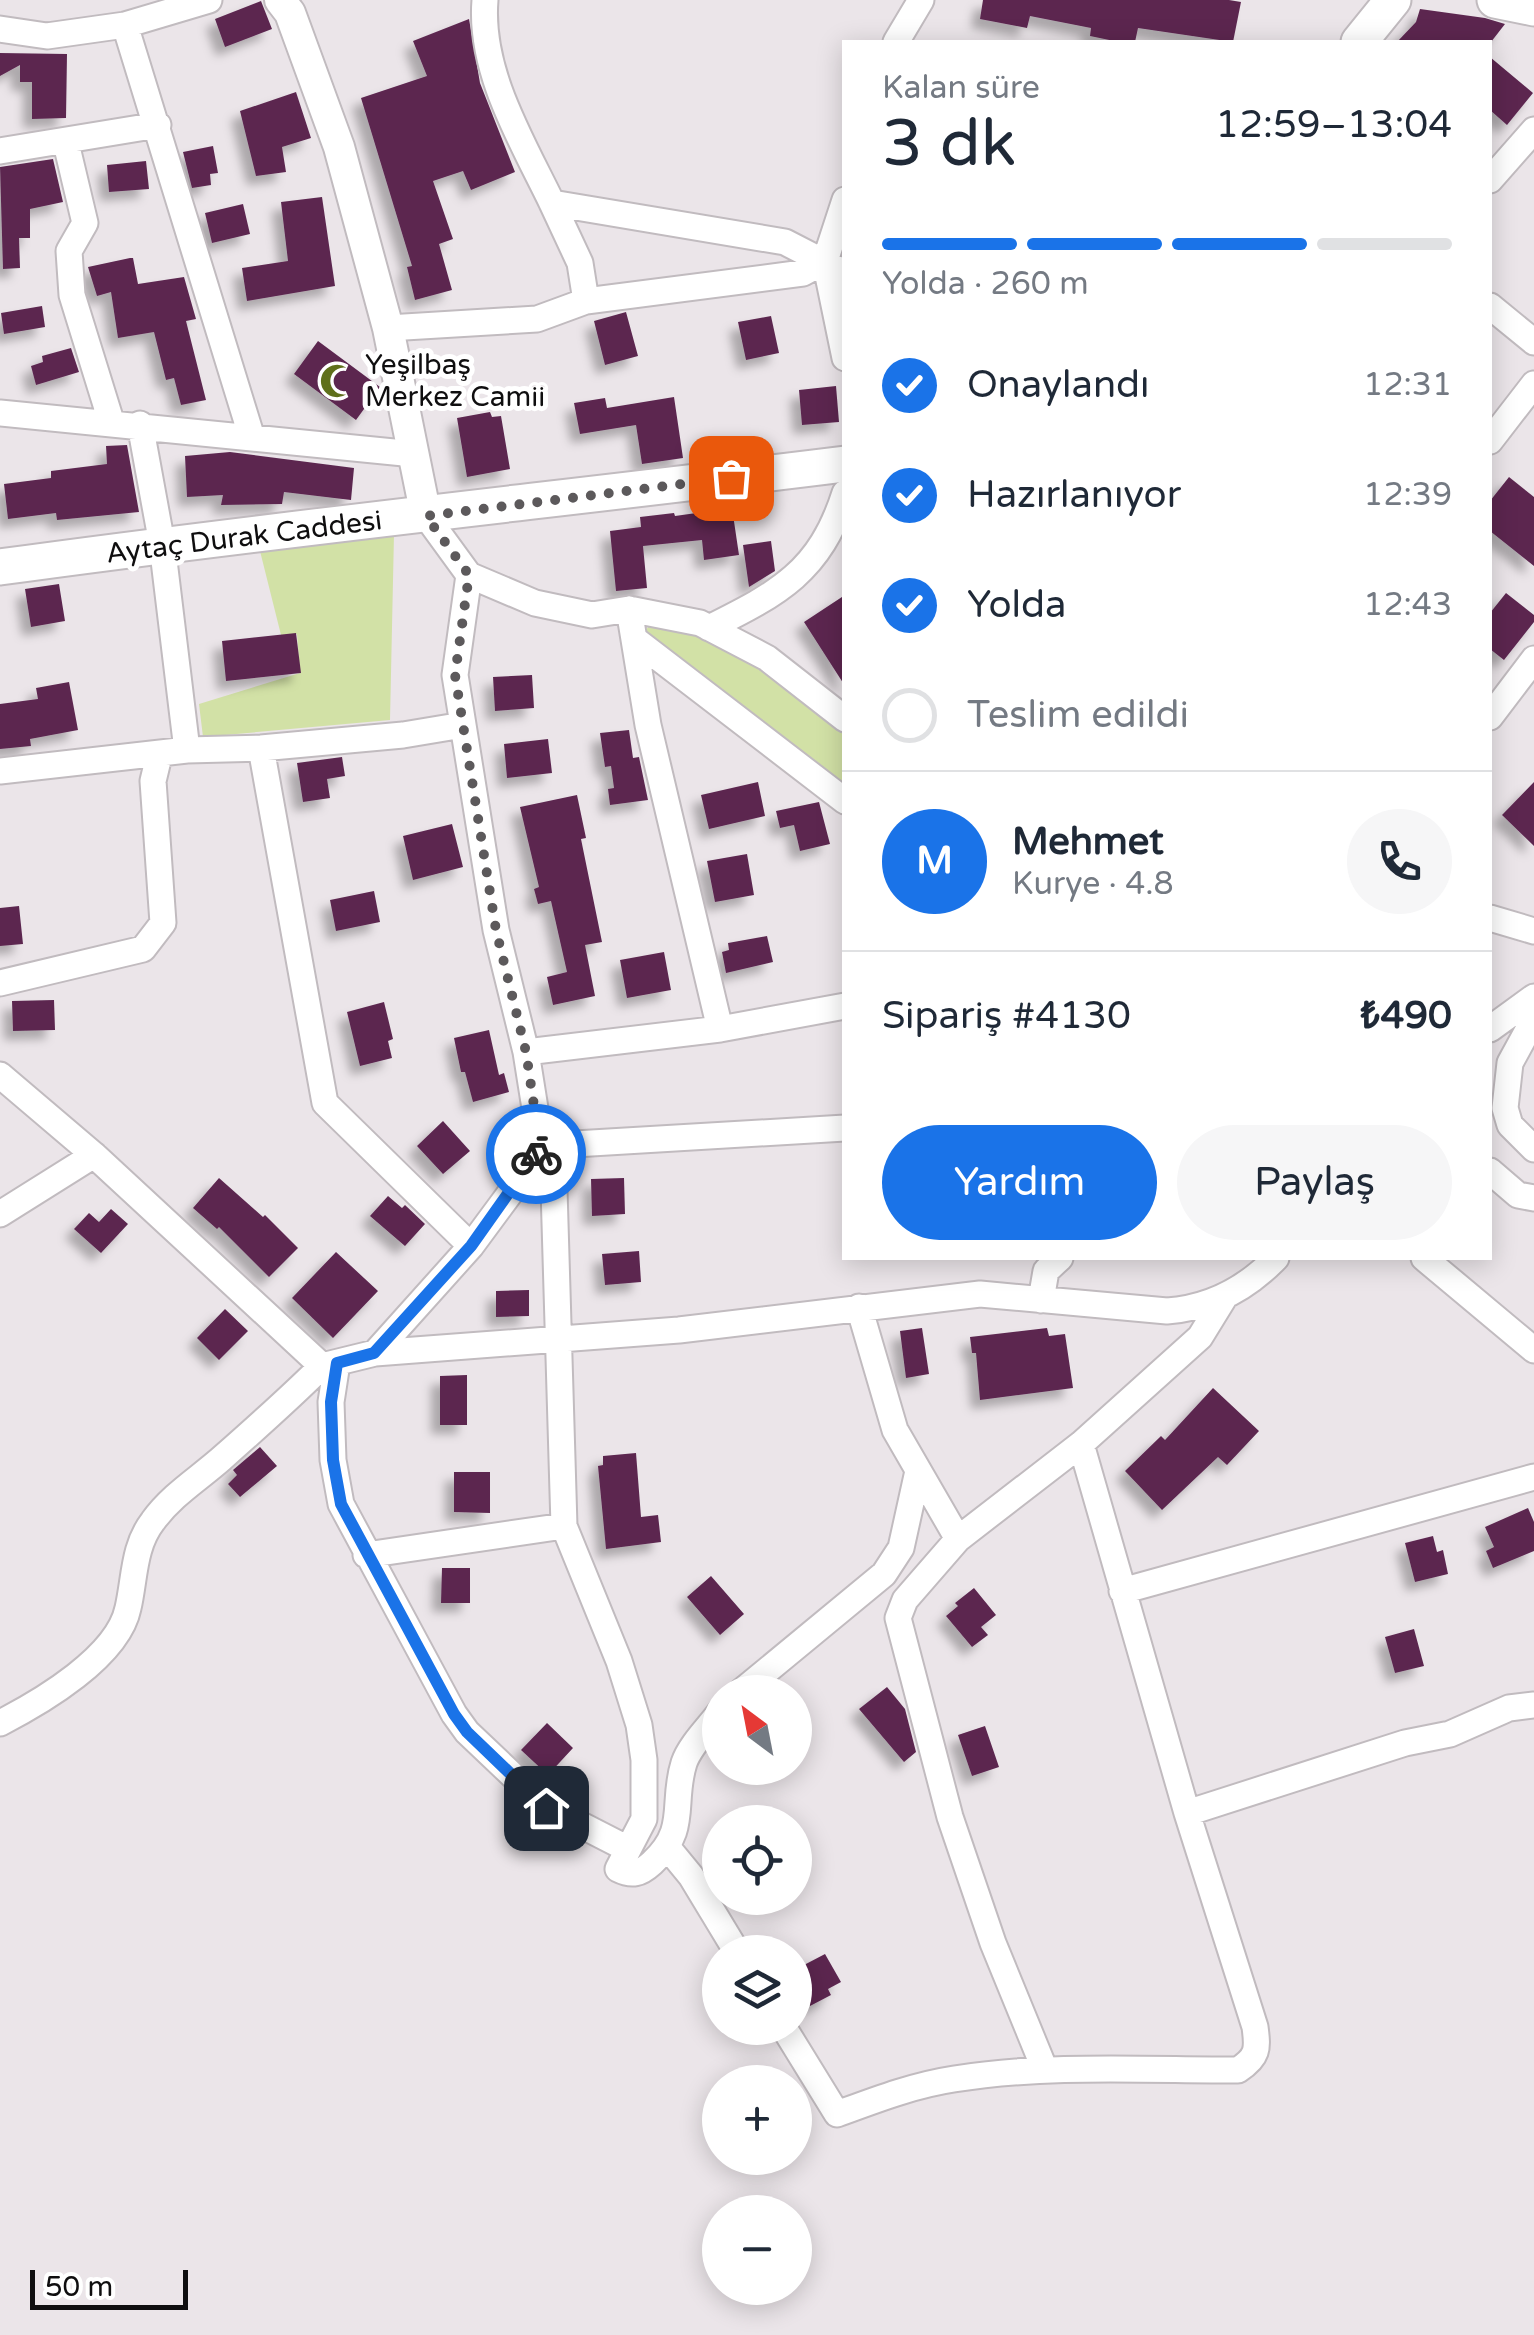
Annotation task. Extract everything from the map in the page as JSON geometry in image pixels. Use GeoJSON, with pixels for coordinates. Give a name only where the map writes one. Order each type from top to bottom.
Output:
{"type":"FeatureCollection","features":[{"type":"Feature","properties":{"kind":"main road"},"geometry":{"type":"LineString","coordinates":[[1361,40],[1393,0]]}},
{"type":"Feature","properties":{"kind":"main road"},"geometry":{"type":"LineString","coordinates":[[1496,0],[1534,8]]}},
{"type":"Feature","properties":{"kind":"main road","name":"Aytaç Durak Caddesi"},"geometry":{"type":"LineString","coordinates":[[0,567],[162,544],[842,464]]}},
{"type":"Feature","properties":{"kind":"street"},"geometry":{"type":"LineString","coordinates":[[0,29],[47,36],[125,25],[209,0]]}},
{"type":"Feature","properties":{"kind":"street"},"geometry":{"type":"LineString","coordinates":[[280,0],[290,13],[339,147],[388,328],[426,516],[469,575],[535,603],[592,615],[629,609],[709,628],[768,658],[842,718]]}},
{"type":"Feature","properties":{"kind":"street"},"geometry":{"type":"LineString","coordinates":[[485,0],[483,21],[489,54],[507,110],[580,262],[586,301]]}},
{"type":"Feature","properties":{"kind":"street"},"geometry":{"type":"LineString","coordinates":[[897,40],[921,0]]}},
{"type":"Feature","properties":{"kind":"street"},"geometry":{"type":"LineString","coordinates":[[125,25],[252,438]]}},
{"type":"Feature","properties":{"kind":"street"},"geometry":{"type":"LineString","coordinates":[[0,152],[158,125]]}},
{"type":"Feature","properties":{"kind":"street"},"geometry":{"type":"LineString","coordinates":[[1492,178],[1534,130]]}},
{"type":"Feature","properties":{"kind":"street"},"geometry":{"type":"LineString","coordinates":[[66,143],[85,223],[69,251],[72,295],[111,421]]}},
{"type":"Feature","properties":{"kind":"street"},"geometry":{"type":"LineString","coordinates":[[552,203],[785,242],[835,267]]}},
{"type":"Feature","properties":{"kind":"street"},"geometry":{"type":"LineString","coordinates":[[842,220],[835,267],[842,331]]}},
{"type":"Feature","properties":{"kind":"street"},"geometry":{"type":"LineString","coordinates":[[388,328],[537,319],[586,301],[835,267]]}},
{"type":"Feature","properties":{"kind":"street"},"geometry":{"type":"LineString","coordinates":[[1492,308],[1534,342]]}},
{"type":"Feature","properties":{"kind":"street"},"geometry":{"type":"LineString","coordinates":[[1492,438],[1534,384]]}},
{"type":"Feature","properties":{"kind":"street"},"geometry":{"type":"LineString","coordinates":[[0,412],[414,454]]}},
{"type":"Feature","properties":{"kind":"street"},"geometry":{"type":"LineString","coordinates":[[140,424],[162,544],[187,750]]}},
{"type":"Feature","properties":{"kind":"street"},"geometry":{"type":"LineString","coordinates":[[709,628],[763,600],[807,567],[826,539],[842,500]]}},
{"type":"Feature","properties":{"kind":"street"},"geometry":{"type":"LineString","coordinates":[[469,575],[455,675],[496,930],[526,1052],[540,1146],[554,1188],[564,1526],[619,1661],[639,1725],[644,1760],[644,1820],[618,1869],[629,1874],[642,1872],[668,1848],[674,1834],[684,1761],[702,1736]]}},
{"type":"Feature","properties":{"kind":"street"},"geometry":{"type":"LineString","coordinates":[[629,609],[648,725],[720,1029]]}},
{"type":"Feature","properties":{"kind":"street"},"geometry":{"type":"LineString","coordinates":[[634,639],[842,799]]}},
{"type":"Feature","properties":{"kind":"street"},"geometry":{"type":"LineString","coordinates":[[1492,714],[1534,659]]}},
{"type":"Feature","properties":{"kind":"street"},"geometry":{"type":"LineString","coordinates":[[0,771],[187,750],[261,748],[402,735],[463,725]]}},
{"type":"Feature","properties":{"kind":"street"},"geometry":{"type":"LineString","coordinates":[[261,748],[325,1103],[471,1246]]}},
{"type":"Feature","properties":{"kind":"street"},"geometry":{"type":"LineString","coordinates":[[0,983],[143,949],[163,923],[153,781],[158,756]]}},
{"type":"Feature","properties":{"kind":"street"},"geometry":{"type":"LineString","coordinates":[[1492,919],[1534,930]]}},
{"type":"Feature","properties":{"kind":"street"},"geometry":{"type":"LineString","coordinates":[[1492,1028],[1534,997]]}},
{"type":"Feature","properties":{"kind":"street"},"geometry":{"type":"LineString","coordinates":[[526,1052],[720,1029],[842,1007]]}},
{"type":"Feature","properties":{"kind":"street"},"geometry":{"type":"LineString","coordinates":[[1534,1019],[1510,1063],[1505,1108],[1510,1125],[1534,1149]]}},
{"type":"Feature","properties":{"kind":"street"},"geometry":{"type":"LineString","coordinates":[[0,1076],[330,1364],[333,1460],[341,1504],[467,1732],[546,1808],[628,1849]]}},
{"type":"Feature","properties":{"kind":"street"},"geometry":{"type":"LineString","coordinates":[[540,1146],[842,1128]]}},
{"type":"Feature","properties":{"kind":"street"},"geometry":{"type":"LineString","coordinates":[[374,1353],[471,1246],[520,1181],[540,1146]]}},
{"type":"Feature","properties":{"kind":"street"},"geometry":{"type":"LineString","coordinates":[[0,1214],[94,1156]]}},
{"type":"Feature","properties":{"kind":"street"},"geometry":{"type":"LineString","coordinates":[[1492,1173],[1518,1196],[1534,1198]]}},
{"type":"Feature","properties":{"kind":"street"},"geometry":{"type":"LineString","coordinates":[[0,1723],[72,1682],[112,1638],[128,1612],[135,1560],[149,1526],[170,1498],[330,1364],[374,1353],[678,1330],[980,1294],[1167,1311],[1194,1309],[1224,1298],[1274,1260]]}},
{"type":"Feature","properties":{"kind":"street"},"geometry":{"type":"LineString","coordinates":[[1426,1260],[1534,1350]]}},
{"type":"Feature","properties":{"kind":"street"},"geometry":{"type":"LineString","coordinates":[[1041,1300],[1047,1262]]}},
{"type":"Feature","properties":{"kind":"street"},"geometry":{"type":"LineString","coordinates":[[1046,2070],[993,1942],[950,1817],[898,1618],[905,1600],[958,1539],[1081,1444],[1200,1337],[1224,1298]]}},
{"type":"Feature","properties":{"kind":"street"},"geometry":{"type":"LineString","coordinates":[[858,1307],[895,1430],[958,1539]]}},
{"type":"Feature","properties":{"kind":"street"},"geometry":{"type":"LineString","coordinates":[[794,2045],[837,2114],[897,2092],[954,2079],[1046,2070],[1238,2070],[1252,2061],[1258,2050],[1255,2027],[1186,1813],[1081,1444]]}},
{"type":"Feature","properties":{"kind":"street"},"geometry":{"type":"LineString","coordinates":[[762,1675],[884,1574],[901,1548],[918,1471]]}},
{"type":"Feature","properties":{"kind":"street"},"geometry":{"type":"LineString","coordinates":[[1122,1591],[1534,1477]]}},
{"type":"Feature","properties":{"kind":"street"},"geometry":{"type":"LineString","coordinates":[[366,1555],[564,1526]]}},
{"type":"Feature","properties":{"kind":"street"},"geometry":{"type":"LineString","coordinates":[[1186,1813],[1405,1743],[1450,1734],[1509,1708],[1534,1705]]}},
{"type":"Feature","properties":{"kind":"street"},"geometry":{"type":"LineString","coordinates":[[668,1848],[691,1876],[727,1935]]}},
{"type":"Feature","properties":{"kind":"green space"},"geometry":{"type":"Polygon","coordinates":[[[394,534],[390,720],[203,737],[199,704],[300,673],[297,634],[281,635],[259,547],[394,534]]]}},
{"type":"Feature","properties":{"kind":"green space"},"geometry":{"type":"Polygon","coordinates":[[[650,625],[680,630],[732,648],[778,676],[842,725],[842,792],[644,632],[650,625]]]}},
{"type":"Feature","properties":{"kind":"building"},"geometry":{"type":"Polygon","coordinates":[[[983,0],[1241,2],[1233,40],[1138,28],[1135,40],[1109,40],[1090,36],[1091,28],[1030,16],[1027,28],[980,19],[983,0]]]}},
{"type":"Feature","properties":{"kind":"building"},"geometry":{"type":"Polygon","coordinates":[[[261,1],[272,29],[225,47],[215,19],[261,1]]]}},
{"type":"Feature","properties":{"kind":"building"},"geometry":{"type":"Polygon","coordinates":[[[1420,9],[1505,24],[1492,41],[1399,40],[1416,22],[1420,9]]]}},
{"type":"Feature","properties":{"kind":"building"},"geometry":{"type":"Polygon","coordinates":[[[469,19],[480,83],[515,172],[471,190],[463,171],[433,181],[453,239],[439,244],[452,290],[415,300],[407,267],[412,266],[361,98],[427,76],[413,41],[469,19]]]}},
{"type":"Feature","properties":{"kind":"building"},"geometry":{"type":"Polygon","coordinates":[[[0,53],[67,54],[66,118],[32,119],[32,82],[20,82],[20,65],[0,76],[0,53]]]}},
{"type":"Feature","properties":{"kind":"building"},"geometry":{"type":"Polygon","coordinates":[[[1492,59],[1533,93],[1507,125],[1492,112],[1492,59]]]}},
{"type":"Feature","properties":{"kind":"building"},"geometry":{"type":"Polygon","coordinates":[[[296,92],[311,138],[282,147],[286,172],[256,176],[240,111],[296,92]]]}},
{"type":"Feature","properties":{"kind":"building"},"geometry":{"type":"Polygon","coordinates":[[[213,146],[218,173],[210,174],[211,185],[192,188],[183,152],[213,146]]]}},
{"type":"Feature","properties":{"kind":"building"},"geometry":{"type":"Polygon","coordinates":[[[53,159],[63,202],[30,209],[30,238],[19,238],[20,268],[3,269],[0,167],[53,159]]]}},
{"type":"Feature","properties":{"kind":"building"},"geometry":{"type":"Polygon","coordinates":[[[146,161],[149,189],[109,192],[107,165],[146,161]]]}},
{"type":"Feature","properties":{"kind":"building"},"geometry":{"type":"Polygon","coordinates":[[[322,197],[335,286],[247,301],[242,268],[288,261],[281,202],[322,197]]]}},
{"type":"Feature","properties":{"kind":"building"},"geometry":{"type":"Polygon","coordinates":[[[243,204],[250,234],[212,243],[205,213],[243,204]]]}},
{"type":"Feature","properties":{"kind":"building"},"geometry":{"type":"Polygon","coordinates":[[[133,258],[138,284],[184,277],[196,319],[186,321],[206,400],[181,405],[174,378],[166,380],[154,332],[118,338],[111,292],[97,296],[88,267],[133,258]]]}},
{"type":"Feature","properties":{"kind":"building"},"geometry":{"type":"Polygon","coordinates":[[[42,306],[45,327],[4,334],[1,313],[42,306]]]}},
{"type":"Feature","properties":{"kind":"building"},"geometry":{"type":"Polygon","coordinates":[[[626,312],[638,356],[605,365],[594,321],[626,312]]]}},
{"type":"Feature","properties":{"kind":"building"},"geometry":{"type":"Polygon","coordinates":[[[771,316],[779,353],[746,360],[738,322],[771,316]]]}},
{"type":"Feature","properties":{"kind":"building","name":"Yeşilbaş Merkez Camii"},"geometry":{"type":"Polygon","coordinates":[[[318,341],[380,387],[356,420],[294,374],[318,341]]]}},
{"type":"Feature","properties":{"kind":"building"},"geometry":{"type":"Polygon","coordinates":[[[71,348],[79,372],[36,385],[31,366],[43,362],[42,356],[71,348]]]}},
{"type":"Feature","properties":{"kind":"building"},"geometry":{"type":"Polygon","coordinates":[[[836,386],[839,422],[802,425],[799,390],[836,386]]]}},
{"type":"Feature","properties":{"kind":"building"},"geometry":{"type":"Polygon","coordinates":[[[674,397],[683,458],[642,464],[636,425],[580,434],[574,403],[605,398],[607,408],[674,397]]]}},
{"type":"Feature","properties":{"kind":"building"},"geometry":{"type":"Polygon","coordinates":[[[490,412],[492,417],[501,416],[510,469],[467,477],[457,418],[490,412]]]}},
{"type":"Feature","properties":{"kind":"building"},"geometry":{"type":"Polygon","coordinates":[[[127,445],[139,512],[57,520],[56,513],[8,519],[4,484],[51,478],[51,471],[107,464],[106,446],[127,445]]]}},
{"type":"Feature","properties":{"kind":"building"},"geometry":{"type":"Polygon","coordinates":[[[230,452],[354,468],[351,500],[284,492],[282,504],[221,505],[223,495],[187,497],[185,456],[230,452]]]}},
{"type":"Feature","properties":{"kind":"building"},"geometry":{"type":"Polygon","coordinates":[[[1509,477],[1534,497],[1534,566],[1492,533],[1492,498],[1509,477]]]}},
{"type":"Feature","properties":{"kind":"building"},"geometry":{"type":"Polygon","coordinates":[[[732,508],[739,555],[704,560],[702,540],[643,546],[647,588],[616,591],[610,531],[641,527],[640,517],[732,508]]]}},
{"type":"Feature","properties":{"kind":"building"},"geometry":{"type":"Polygon","coordinates":[[[771,541],[775,571],[749,587],[743,545],[771,541]]]}},
{"type":"Feature","properties":{"kind":"building"},"geometry":{"type":"Polygon","coordinates":[[[59,584],[65,621],[31,627],[25,589],[59,584]]]}},
{"type":"Feature","properties":{"kind":"building"},"geometry":{"type":"Polygon","coordinates":[[[1506,593],[1534,615],[1534,622],[1504,660],[1492,651],[1492,610],[1506,593]]]}},
{"type":"Feature","properties":{"kind":"building"},"geometry":{"type":"Polygon","coordinates":[[[842,597],[842,681],[804,622],[842,597]]]}},
{"type":"Feature","properties":{"kind":"building"},"geometry":{"type":"Polygon","coordinates":[[[296,633],[301,673],[226,681],[222,641],[296,633]]]}},
{"type":"Feature","properties":{"kind":"building"},"geometry":{"type":"Polygon","coordinates":[[[532,675],[534,708],[495,711],[493,677],[532,675]]]}},
{"type":"Feature","properties":{"kind":"building"},"geometry":{"type":"Polygon","coordinates":[[[69,682],[78,730],[30,739],[31,746],[0,749],[0,704],[38,699],[36,688],[69,682]]]}},
{"type":"Feature","properties":{"kind":"building"},"geometry":{"type":"Polygon","coordinates":[[[629,730],[633,758],[639,757],[648,800],[610,805],[608,789],[614,788],[611,766],[605,767],[600,733],[629,730]]]}},
{"type":"Feature","properties":{"kind":"building"},"geometry":{"type":"Polygon","coordinates":[[[548,739],[552,773],[507,778],[504,744],[548,739]]]}},
{"type":"Feature","properties":{"kind":"building"},"geometry":{"type":"Polygon","coordinates":[[[342,757],[345,776],[327,779],[330,798],[303,802],[297,763],[342,757]]]}},
{"type":"Feature","properties":{"kind":"building"},"geometry":{"type":"Polygon","coordinates":[[[758,782],[765,816],[709,829],[701,795],[758,782]]]}},
{"type":"Feature","properties":{"kind":"building"},"geometry":{"type":"Polygon","coordinates":[[[1534,782],[1534,846],[1502,815],[1534,782]]]}},
{"type":"Feature","properties":{"kind":"building"},"geometry":{"type":"Polygon","coordinates":[[[577,795],[586,838],[581,839],[602,942],[585,945],[595,996],[553,1005],[547,977],[567,972],[551,901],[538,904],[534,889],[539,887],[520,807],[577,795]]]}},
{"type":"Feature","properties":{"kind":"building"},"geometry":{"type":"Polygon","coordinates":[[[819,802],[830,844],[800,851],[794,825],[780,828],[776,811],[819,802]]]}},
{"type":"Feature","properties":{"kind":"building"},"geometry":{"type":"Polygon","coordinates":[[[452,824],[463,867],[413,880],[403,836],[452,824]]]}},
{"type":"Feature","properties":{"kind":"building"},"geometry":{"type":"Polygon","coordinates":[[[747,854],[754,895],[715,902],[707,861],[747,854]]]}},
{"type":"Feature","properties":{"kind":"building"},"geometry":{"type":"Polygon","coordinates":[[[374,891],[380,922],[336,931],[330,900],[374,891]]]}},
{"type":"Feature","properties":{"kind":"building"},"geometry":{"type":"Polygon","coordinates":[[[19,906],[23,944],[0,946],[0,908],[19,906]]]}},
{"type":"Feature","properties":{"kind":"building"},"geometry":{"type":"Polygon","coordinates":[[[767,936],[773,962],[726,973],[722,952],[729,950],[728,943],[767,936]]]}},
{"type":"Feature","properties":{"kind":"building"},"geometry":{"type":"Polygon","coordinates":[[[664,952],[671,990],[627,998],[620,960],[664,952]]]}},
{"type":"Feature","properties":{"kind":"building"},"geometry":{"type":"Polygon","coordinates":[[[54,1000],[55,1030],[13,1031],[12,1001],[54,1000]]]}},
{"type":"Feature","properties":{"kind":"building"},"geometry":{"type":"Polygon","coordinates":[[[384,1002],[393,1039],[388,1041],[392,1058],[360,1066],[347,1012],[384,1002]]]}},
{"type":"Feature","properties":{"kind":"building"},"geometry":{"type":"Polygon","coordinates":[[[489,1030],[499,1075],[504,1073],[509,1092],[473,1102],[454,1038],[489,1030]]]}},
{"type":"Feature","properties":{"kind":"building"},"geometry":{"type":"Polygon","coordinates":[[[443,1121],[470,1151],[443,1174],[417,1146],[443,1121]]]}},
{"type":"Feature","properties":{"kind":"building"},"geometry":{"type":"Polygon","coordinates":[[[219,1178],[298,1248],[269,1277],[219,1227],[193,1208],[219,1178]]]}},
{"type":"Feature","properties":{"kind":"building"},"geometry":{"type":"Polygon","coordinates":[[[624,1178],[625,1214],[592,1216],[591,1179],[624,1178]]]}},
{"type":"Feature","properties":{"kind":"building"},"geometry":{"type":"Polygon","coordinates":[[[388,1196],[402,1208],[405,1205],[425,1224],[405,1246],[370,1216],[388,1196]]]}},
{"type":"Feature","properties":{"kind":"building"},"geometry":{"type":"Polygon","coordinates":[[[111,1209],[128,1224],[101,1253],[74,1229],[89,1213],[99,1222],[111,1209]]]}},
{"type":"Feature","properties":{"kind":"building"},"geometry":{"type":"Polygon","coordinates":[[[639,1251],[641,1282],[605,1285],[602,1254],[639,1251]]]}},
{"type":"Feature","properties":{"kind":"building"},"geometry":{"type":"Polygon","coordinates":[[[336,1252],[378,1291],[333,1338],[292,1298],[336,1252]]]}},
{"type":"Feature","properties":{"kind":"building"},"geometry":{"type":"Polygon","coordinates":[[[529,1290],[529,1316],[496,1317],[496,1291],[529,1290]]]}},
{"type":"Feature","properties":{"kind":"building"},"geometry":{"type":"Polygon","coordinates":[[[225,1309],[248,1331],[219,1360],[197,1338],[225,1309]]]}},
{"type":"Feature","properties":{"kind":"building"},"geometry":{"type":"Polygon","coordinates":[[[922,1328],[929,1374],[906,1378],[900,1331],[922,1328]]]}},
{"type":"Feature","properties":{"kind":"building"},"geometry":{"type":"Polygon","coordinates":[[[1047,1328],[1049,1336],[1065,1334],[1073,1388],[980,1400],[976,1353],[972,1353],[970,1337],[1047,1328]]]}},
{"type":"Feature","properties":{"kind":"building"},"geometry":{"type":"Polygon","coordinates":[[[467,1375],[467,1425],[440,1425],[440,1376],[467,1375]]]}},
{"type":"Feature","properties":{"kind":"building"},"geometry":{"type":"Polygon","coordinates":[[[1213,1388],[1259,1431],[1227,1465],[1218,1457],[1162,1510],[1125,1471],[1161,1436],[1165,1440],[1213,1388]]]}},
{"type":"Feature","properties":{"kind":"building"},"geometry":{"type":"Polygon","coordinates":[[[260,1447],[277,1466],[240,1497],[228,1484],[237,1475],[233,1470],[260,1447]]]}},
{"type":"Feature","properties":{"kind":"building"},"geometry":{"type":"Polygon","coordinates":[[[636,1453],[641,1517],[658,1515],[661,1542],[606,1549],[598,1466],[603,1465],[603,1456],[636,1453]]]}},
{"type":"Feature","properties":{"kind":"building"},"geometry":{"type":"Polygon","coordinates":[[[454,1472],[490,1472],[490,1513],[454,1512],[454,1472]]]}},
{"type":"Feature","properties":{"kind":"building"},"geometry":{"type":"Polygon","coordinates":[[[1528,1508],[1534,1522],[1534,1551],[1493,1568],[1486,1551],[1494,1547],[1485,1527],[1528,1508]]]}},
{"type":"Feature","properties":{"kind":"building"},"geometry":{"type":"Polygon","coordinates":[[[1433,1536],[1437,1552],[1443,1550],[1448,1574],[1415,1582],[1405,1543],[1433,1536]]]}},
{"type":"Feature","properties":{"kind":"building"},"geometry":{"type":"Polygon","coordinates":[[[442,1568],[470,1568],[470,1603],[441,1603],[442,1568]]]}},
{"type":"Feature","properties":{"kind":"building"},"geometry":{"type":"Polygon","coordinates":[[[711,1576],[744,1614],[720,1635],[687,1597],[711,1576]]]}},
{"type":"Feature","properties":{"kind":"building"},"geometry":{"type":"Polygon","coordinates":[[[974,1588],[996,1615],[981,1627],[988,1635],[972,1647],[946,1616],[974,1588]]]}},
{"type":"Feature","properties":{"kind":"building"},"geometry":{"type":"Polygon","coordinates":[[[1414,1629],[1424,1666],[1395,1673],[1385,1637],[1414,1629]]]}},
{"type":"Feature","properties":{"kind":"building"},"geometry":{"type":"Polygon","coordinates":[[[887,1687],[905,1709],[916,1752],[904,1762],[859,1709],[887,1687]]]}},
{"type":"Feature","properties":{"kind":"building"},"geometry":{"type":"Polygon","coordinates":[[[547,1723],[573,1748],[548,1775],[521,1750],[547,1723]]]}},
{"type":"Feature","properties":{"kind":"building"},"geometry":{"type":"Polygon","coordinates":[[[985,1726],[999,1767],[972,1776],[958,1735],[985,1726]]]}},
{"type":"Feature","properties":{"kind":"building"},"geometry":{"type":"Polygon","coordinates":[[[825,1954],[841,1982],[828,1989],[831,1995],[812,2005],[812,1961],[825,1954]]]}},
{"type":"Feature","properties":{"kind":"way so far"},"geometry":{"type":"LineString","coordinates":[[536,1154],[540,1146],[526,1052],[496,930],[455,675],[469,575],[426,516],[731,478]]}},
{"type":"Feature","properties":{"kind":"place","name":"Yeşilbaş Merkez Camii"},"geometry":{"type":"Point","coordinates":[337,381]}},
{"type":"Feature","properties":{"kind":"route"},"geometry":{"type":"LineString","coordinates":[[536,1154],[471,1246],[374,1353],[337,1363],[331,1402],[333,1460],[341,1504],[366,1555],[454,1714],[467,1732],[546,1808]]}}]}
